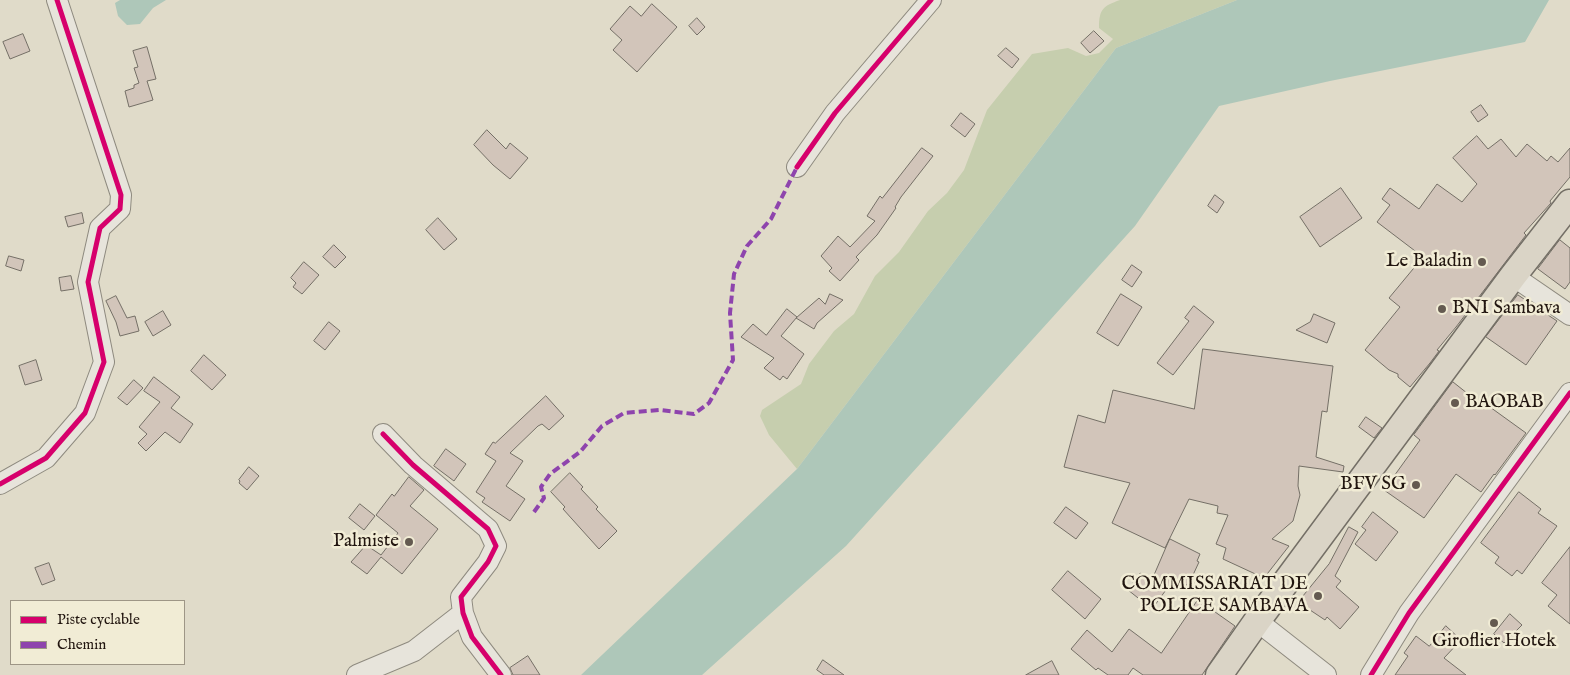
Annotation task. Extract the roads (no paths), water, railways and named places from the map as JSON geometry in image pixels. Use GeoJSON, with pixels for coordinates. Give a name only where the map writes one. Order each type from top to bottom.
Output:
{"type":"FeatureCollection","features":[{"type":"Feature","properties":{"kind":"main road"},"geometry":{"type":"LineString","coordinates":[[1218,675],[1570,203]]}},
{"type":"Feature","properties":{"kind":"street"},"geometry":{"type":"LineString","coordinates":[[0,484],[46,458],[85,413],[104,362],[88,282],[100,228],[120,209],[121,195],[57,0]]}},
{"type":"Feature","properties":{"kind":"street"},"geometry":{"type":"LineString","coordinates":[[798,167],[835,113],[931,0]]}},
{"type":"Feature","properties":{"kind":"street"},"geometry":{"type":"LineString","coordinates":[[1514,276],[1570,315]]}},
{"type":"Feature","properties":{"kind":"street"},"geometry":{"type":"LineString","coordinates":[[1371,675],[1409,613],[1570,393]]}},
{"type":"Feature","properties":{"kind":"street"},"geometry":{"type":"LineString","coordinates":[[382,434],[413,465],[488,529],[496,546],[488,562],[461,597],[463,613],[472,637],[502,675]]}},
{"type":"Feature","properties":{"kind":"street"},"geometry":{"type":"LineString","coordinates":[[357,675],[414,651],[463,613]]}},
{"type":"Feature","properties":{"kind":"street"},"geometry":{"type":"LineString","coordinates":[[1257,621],[1326,675]]}},
{"type":"Feature","properties":{"kind":"place","name":"Le Baladin"},"geometry":{"type":"Point","coordinates":[1482,262]}},
{"type":"Feature","properties":{"kind":"place","name":"BNI Sambava"},"geometry":{"type":"Point","coordinates":[1442,309]}},
{"type":"Feature","properties":{"kind":"place","name":"BAOBAB"},"geometry":{"type":"Point","coordinates":[1455,403]}},
{"type":"Feature","properties":{"kind":"place","name":"BFV SG"},"geometry":{"type":"Point","coordinates":[1416,485]}},
{"type":"Feature","properties":{"kind":"place","name":"Palmiste"},"geometry":{"type":"Point","coordinates":[409,542]}},
{"type":"Feature","properties":{"kind":"place","name":"COMMISSARIAT DE POLICE SAMBAVA"},"geometry":{"type":"Point","coordinates":[1318,596]}},
{"type":"Feature","properties":{"kind":"place","name":"Giroflier Hotek"},"geometry":{"type":"Point","coordinates":[1494,623]}}]}
